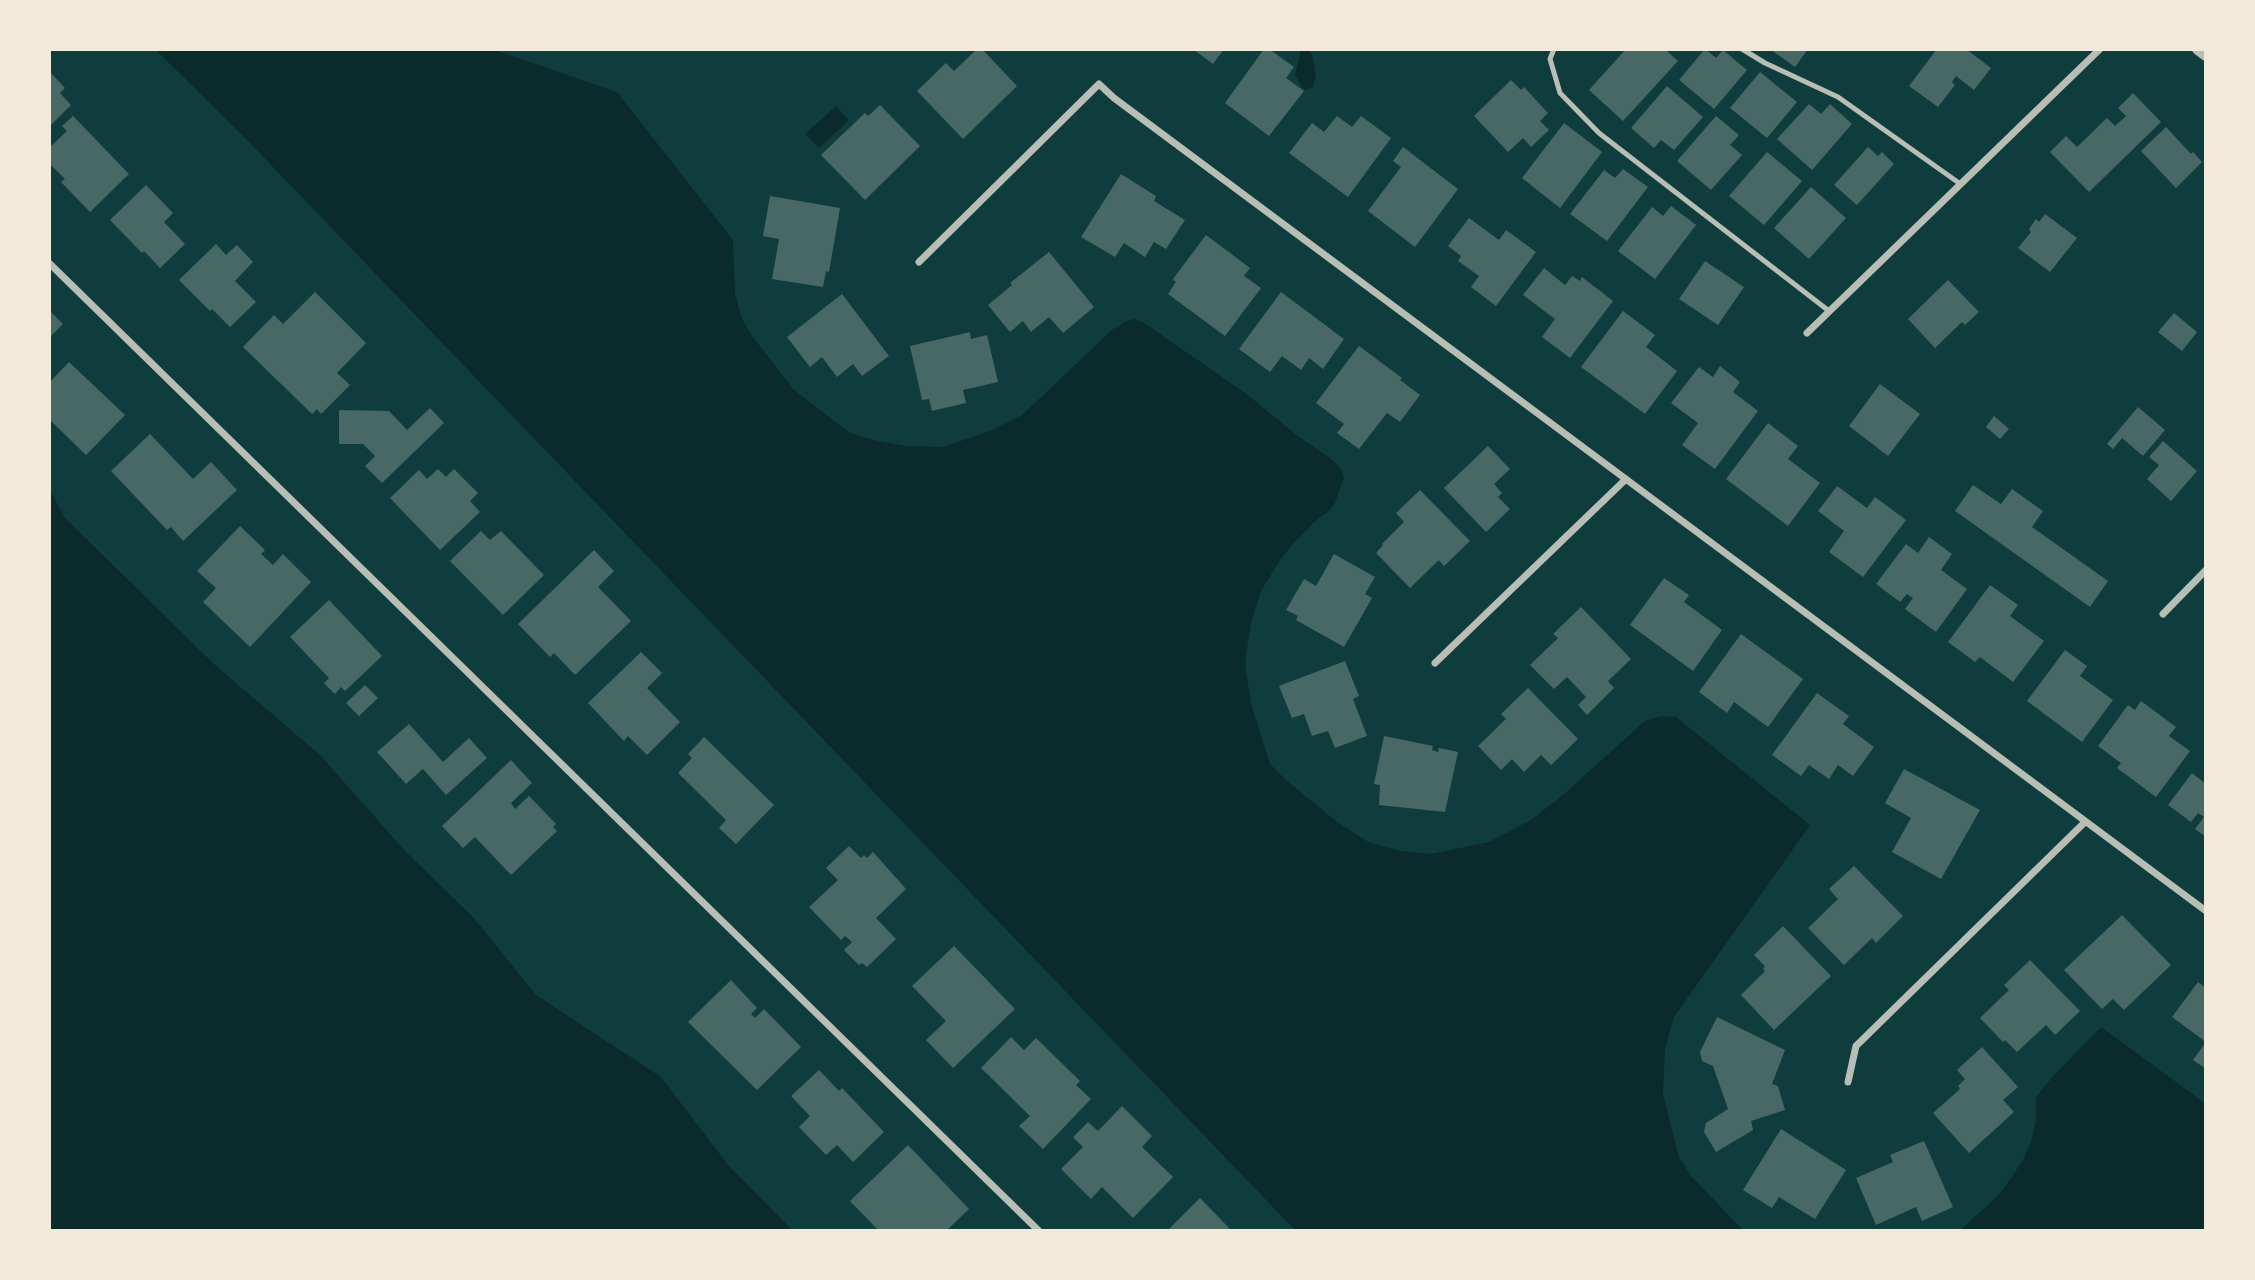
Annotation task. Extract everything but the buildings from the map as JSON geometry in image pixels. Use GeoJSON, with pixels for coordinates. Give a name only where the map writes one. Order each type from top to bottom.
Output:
{"type":"FeatureCollection","features":[{"type":"Feature","properties":{"kind":"street"},"geometry":{"type":"LineString","coordinates":[[1807,333],[2100,49]]}},
{"type":"Feature","properties":{"kind":"street"},"geometry":{"type":"LineString","coordinates":[[2198,49],[2206,55]]}},
{"type":"Feature","properties":{"kind":"street"},"geometry":{"type":"LineString","coordinates":[[919,262],[1099,84],[1114,99],[2206,911]]}},
{"type":"Feature","properties":{"kind":"street"},"geometry":{"type":"LineString","coordinates":[[49,263],[1039,1231]]}},
{"type":"Feature","properties":{"kind":"street"},"geometry":{"type":"LineString","coordinates":[[1435,663],[1626,479]]}},
{"type":"Feature","properties":{"kind":"street"},"geometry":{"type":"LineString","coordinates":[[2163,614],[2206,570]]}},
{"type":"Feature","properties":{"kind":"street"},"geometry":{"type":"LineString","coordinates":[[1848,1082],[1856,1046],[2085,822]]}},
{"type":"Feature","properties":{"kind":"lane"},"geometry":{"type":"LineString","coordinates":[[1555,49],[1550,59],[1560,93],[1599,133],[1829,311]]}},
{"type":"Feature","properties":{"kind":"lane"},"geometry":{"type":"LineString","coordinates":[[1742,49],[1765,63],[1838,97],[1959,183]]}},
{"type":"Feature","properties":{"kind":"water"},"geometry":{"type":"Polygon","coordinates":[[[155,49],[492,49],[617,92],[733,240],[735,293],[742,319],[752,336],[794,390],[850,433],[862,437],[907,446],[943,447],[990,431],[1022,415],[1112,330],[1135,319],[1244,392],[1299,437],[1333,460],[1341,469],[1344,478],[1335,503],[1293,544],[1261,591],[1251,623],[1246,655],[1252,707],[1270,764],[1336,821],[1368,842],[1400,851],[1431,854],[1489,842],[1531,820],[1563,795],[1645,721],[1660,716],[1676,717],[1810,825],[1674,1017],[1665,1048],[1663,1095],[1679,1157],[1691,1176],[1744,1231],[1296,1231],[248,141],[155,49]]]}},
{"type":"Feature","properties":{"kind":"water"},"geometry":{"type":"Polygon","coordinates":[[[1308,49],[1312,54],[1316,77],[1312,88],[1304,90],[1295,75],[1301,51],[1308,49]]]}},
{"type":"Feature","properties":{"kind":"water"},"geometry":{"type":"Polygon","coordinates":[[[836,106],[849,120],[819,148],[805,134],[836,106]]]}},
{"type":"Feature","properties":{"kind":"water"},"geometry":{"type":"Polygon","coordinates":[[[49,488],[64,517],[217,667],[320,755],[405,851],[473,917],[536,995],[661,1077],[728,1165],[793,1231],[49,1231],[49,488]]]}},
{"type":"Feature","properties":{"kind":"water"},"geometry":{"type":"Polygon","coordinates":[[[2101,1027],[2206,1104],[2206,1231],[1959,1231],[1999,1195],[2022,1162],[2031,1142],[2036,1120],[2036,1097],[2101,1027]]]}}]}
